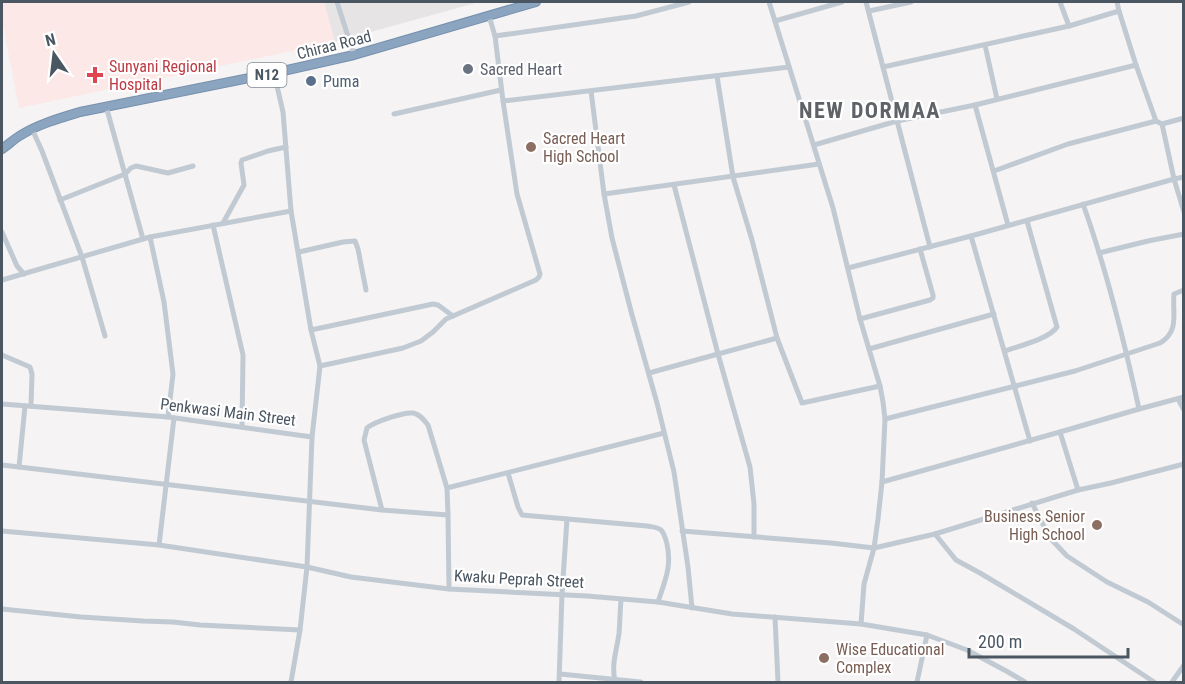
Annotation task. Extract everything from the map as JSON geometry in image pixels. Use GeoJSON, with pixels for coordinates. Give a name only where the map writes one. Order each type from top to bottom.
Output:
{"type":"FeatureCollection","features":[{"type":"Feature","properties":{"kind":"highway","name":"Chiraa Road"},"geometry":{"type":"LineString","coordinates":[[2,149],[20,135],[59,118],[106,106],[274,74],[354,55],[533,2]]}},
{"type":"Feature","properties":{"kind":"street"},"geometry":{"type":"LineString","coordinates":[[337,2],[354,55]]}},
{"type":"Feature","properties":{"kind":"street"},"geometry":{"type":"LineString","coordinates":[[495,36],[636,16],[689,2]]}},
{"type":"Feature","properties":{"kind":"street"},"geometry":{"type":"LineString","coordinates":[[769,2],[833,208],[860,319],[880,386],[885,419],[879,519],[864,584],[861,624]]}},
{"type":"Feature","properties":{"kind":"street"},"geometry":{"type":"LineString","coordinates":[[775,21],[842,2]]}},
{"type":"Feature","properties":{"kind":"street"},"geometry":{"type":"LineString","coordinates":[[866,2],[930,247]]}},
{"type":"Feature","properties":{"kind":"street"},"geometry":{"type":"LineString","coordinates":[[869,10],[911,2]]}},
{"type":"Feature","properties":{"kind":"street"},"geometry":{"type":"LineString","coordinates":[[1060,2],[1069,26]]}},
{"type":"Feature","properties":{"kind":"street"},"geometry":{"type":"LineString","coordinates":[[1117,2],[1136,64],[1159,123],[1184,212]]}},
{"type":"Feature","properties":{"kind":"street"},"geometry":{"type":"LineString","coordinates":[[883,67],[1069,26],[1119,12]]}},
{"type":"Feature","properties":{"kind":"street"},"geometry":{"type":"LineString","coordinates":[[320,366],[403,348],[421,341],[446,319],[539,277],[517,194],[502,101],[495,36],[489,16]]}},
{"type":"Feature","properties":{"kind":"street"},"geometry":{"type":"LineString","coordinates":[[985,45],[997,99]]}},
{"type":"Feature","properties":{"kind":"street"},"geometry":{"type":"LineString","coordinates":[[814,146],[897,121],[975,105],[1136,64]]}},
{"type":"Feature","properties":{"kind":"street"},"geometry":{"type":"LineString","coordinates":[[502,101],[789,67]]}},
{"type":"Feature","properties":{"kind":"street"},"geometry":{"type":"LineString","coordinates":[[274,74],[283,112],[291,211],[310,330],[320,366],[312,437]]}},
{"type":"Feature","properties":{"kind":"street"},"geometry":{"type":"LineString","coordinates":[[717,76],[733,177],[777,338],[802,403],[880,386]]}},
{"type":"Feature","properties":{"kind":"street"},"geometry":{"type":"LineString","coordinates":[[394,114],[501,90]]}},
{"type":"Feature","properties":{"kind":"street"},"geometry":{"type":"LineString","coordinates":[[591,91],[612,238],[674,472],[692,608]]}},
{"type":"Feature","properties":{"kind":"street"},"geometry":{"type":"LineString","coordinates":[[975,105],[1008,225]]}},
{"type":"Feature","properties":{"kind":"street"},"geometry":{"type":"LineString","coordinates":[[106,106],[143,239]]}},
{"type":"Feature","properties":{"kind":"street"},"geometry":{"type":"LineString","coordinates":[[994,171],[1068,144],[1184,118]]}},
{"type":"Feature","properties":{"kind":"street"},"geometry":{"type":"LineString","coordinates":[[32,129],[82,257],[105,336]]}},
{"type":"Feature","properties":{"kind":"street"},"geometry":{"type":"LineString","coordinates":[[223,223],[244,185],[242,160],[286,147]]}},
{"type":"Feature","properties":{"kind":"street"},"geometry":{"type":"LineString","coordinates":[[604,194],[819,164]]}},
{"type":"Feature","properties":{"kind":"street"},"geometry":{"type":"LineString","coordinates":[[60,200],[125,174],[136,166],[162,172],[193,166]]}},
{"type":"Feature","properties":{"kind":"street"},"geometry":{"type":"LineString","coordinates":[[848,268],[1184,177]]}},
{"type":"Feature","properties":{"kind":"street"},"geometry":{"type":"LineString","coordinates":[[674,185],[750,467],[754,504],[754,537]]}},
{"type":"Feature","properties":{"kind":"street"},"geometry":{"type":"LineString","coordinates":[[1083,204],[1127,354],[1139,409]]}},
{"type":"Feature","properties":{"kind":"street"},"geometry":{"type":"LineString","coordinates":[[2,280],[150,237],[291,211]]}},
{"type":"Feature","properties":{"kind":"street"},"geometry":{"type":"LineString","coordinates":[[1005,351],[1047,336],[1057,327],[1027,221]]}},
{"type":"Feature","properties":{"kind":"street"},"geometry":{"type":"LineString","coordinates":[[213,225],[243,355],[242,427]]}},
{"type":"Feature","properties":{"kind":"street"},"geometry":{"type":"LineString","coordinates":[[2,232],[17,267],[24,274]]}},
{"type":"Feature","properties":{"kind":"street"},"geometry":{"type":"LineString","coordinates":[[1099,253],[1184,234]]}},
{"type":"Feature","properties":{"kind":"street"},"geometry":{"type":"LineString","coordinates":[[971,236],[1030,441]]}},
{"type":"Feature","properties":{"kind":"street"},"geometry":{"type":"LineString","coordinates":[[150,237],[164,302],[173,374],[166,484],[159,545]]}},
{"type":"Feature","properties":{"kind":"street"},"geometry":{"type":"LineString","coordinates":[[299,252],[355,241],[366,290]]}},
{"type":"Feature","properties":{"kind":"street"},"geometry":{"type":"LineString","coordinates":[[860,319],[933,298],[921,249]]}},
{"type":"Feature","properties":{"kind":"street"},"geometry":{"type":"LineString","coordinates":[[885,419],[1075,371],[1164,341],[1174,323],[1174,294],[1184,290]]}},
{"type":"Feature","properties":{"kind":"street"},"geometry":{"type":"LineString","coordinates":[[310,330],[433,304],[453,316]]}},
{"type":"Feature","properties":{"kind":"street"},"geometry":{"type":"LineString","coordinates":[[869,349],[994,314]]}},
{"type":"Feature","properties":{"kind":"street"},"geometry":{"type":"LineString","coordinates":[[649,374],[777,338]]}},
{"type":"Feature","properties":{"kind":"street"},"geometry":{"type":"LineString","coordinates":[[2,355],[30,367],[32,374],[19,467]]}},
{"type":"Feature","properties":{"kind":"street"},"geometry":{"type":"LineString","coordinates":[[882,482],[1181,398],[1184,410]]}},
{"type":"Feature","properties":{"kind":"street","name":"Penkwasi Main Street"},"geometry":{"type":"LineString","coordinates":[[2,404],[171,417],[312,437],[307,567],[291,682]]}},
{"type":"Feature","properties":{"kind":"street"},"geometry":{"type":"LineString","coordinates":[[382,510],[364,440],[367,428],[383,420],[413,413],[422,417],[428,425],[447,488],[449,589]]}},
{"type":"Feature","properties":{"kind":"street"},"geometry":{"type":"LineString","coordinates":[[1060,432],[1078,490]]}},
{"type":"Feature","properties":{"kind":"street"},"geometry":{"type":"LineString","coordinates":[[447,488],[664,433]]}},
{"type":"Feature","properties":{"kind":"street"},"geometry":{"type":"LineString","coordinates":[[682,531],[874,548],[935,534],[1078,490],[1184,464]]}},
{"type":"Feature","properties":{"kind":"street"},"geometry":{"type":"LineString","coordinates":[[2,465],[382,510],[448,515]]}},
{"type":"Feature","properties":{"kind":"street"},"geometry":{"type":"LineString","coordinates":[[508,473],[522,515],[647,526],[662,531],[670,560],[658,602]]}},
{"type":"Feature","properties":{"kind":"street"},"geometry":{"type":"LineString","coordinates":[[1032,503],[1050,538],[1067,556],[1107,582],[1148,602],[1184,625]]}},
{"type":"Feature","properties":{"kind":"street"},"geometry":{"type":"LineString","coordinates":[[559,682],[567,519]]}},
{"type":"Feature","properties":{"kind":"street","name":"Kwaku Peprah Street"},"geometry":{"type":"LineString","coordinates":[[2,531],[159,545],[307,567],[351,577],[449,589],[562,594],[658,602],[732,614],[861,624],[927,635],[967,650],[1024,682]]}},
{"type":"Feature","properties":{"kind":"street"},"geometry":{"type":"LineString","coordinates":[[935,534],[956,560],[1066,625],[1155,682]]}},
{"type":"Feature","properties":{"kind":"street"},"geometry":{"type":"LineString","coordinates":[[615,681],[613,660],[619,632],[621,600]]}},
{"type":"Feature","properties":{"kind":"street"},"geometry":{"type":"LineString","coordinates":[[2,609],[81,617],[300,630]]}},
{"type":"Feature","properties":{"kind":"street"},"geometry":{"type":"LineString","coordinates":[[775,617],[778,682]]}},
{"type":"Feature","properties":{"kind":"street"},"geometry":{"type":"LineString","coordinates":[[918,682],[927,635]]}},
{"type":"Feature","properties":{"kind":"street"},"geometry":{"type":"LineString","coordinates":[[1172,682],[1184,665]]}},
{"type":"Feature","properties":{"kind":"street"},"geometry":{"type":"LineString","coordinates":[[560,674],[641,682]]}},
{"type":"Feature","properties":{"kind":"shaded area","name":"Sunyani Regional Hospital"},"geometry":{"type":"Polygon","coordinates":[[[2,2],[324,2],[335,42],[19,108],[2,19],[2,2]]]}},
{"type":"Feature","properties":{"kind":"shaded area"},"geometry":{"type":"Polygon","coordinates":[[[324,2],[479,2],[335,42],[324,2]]]}},
{"type":"Feature","properties":{"kind":"place","name":"Sacred Heart"},"geometry":{"type":"Point","coordinates":[468,69]}},
{"type":"Feature","properties":{"kind":"place","name":"Sunyani Regional Hospital"},"geometry":{"type":"Point","coordinates":[95,75]}},
{"type":"Feature","properties":{"kind":"place","name":"Puma"},"geometry":{"type":"Point","coordinates":[311,81]}},
{"type":"Feature","properties":{"kind":"place","name":"Sacred Heart High School"},"geometry":{"type":"Point","coordinates":[531,147]}},
{"type":"Feature","properties":{"kind":"place","name":"Business Senior High School"},"geometry":{"type":"Point","coordinates":[1097,525]}},
{"type":"Feature","properties":{"kind":"place","name":"Wise Educational Complex"},"geometry":{"type":"Point","coordinates":[824,658]}},
{"type":"Feature","properties":{"kind":"district","name":"NEW DORMAA"},"geometry":{"type":"Point","coordinates":[870,110]}}]}
